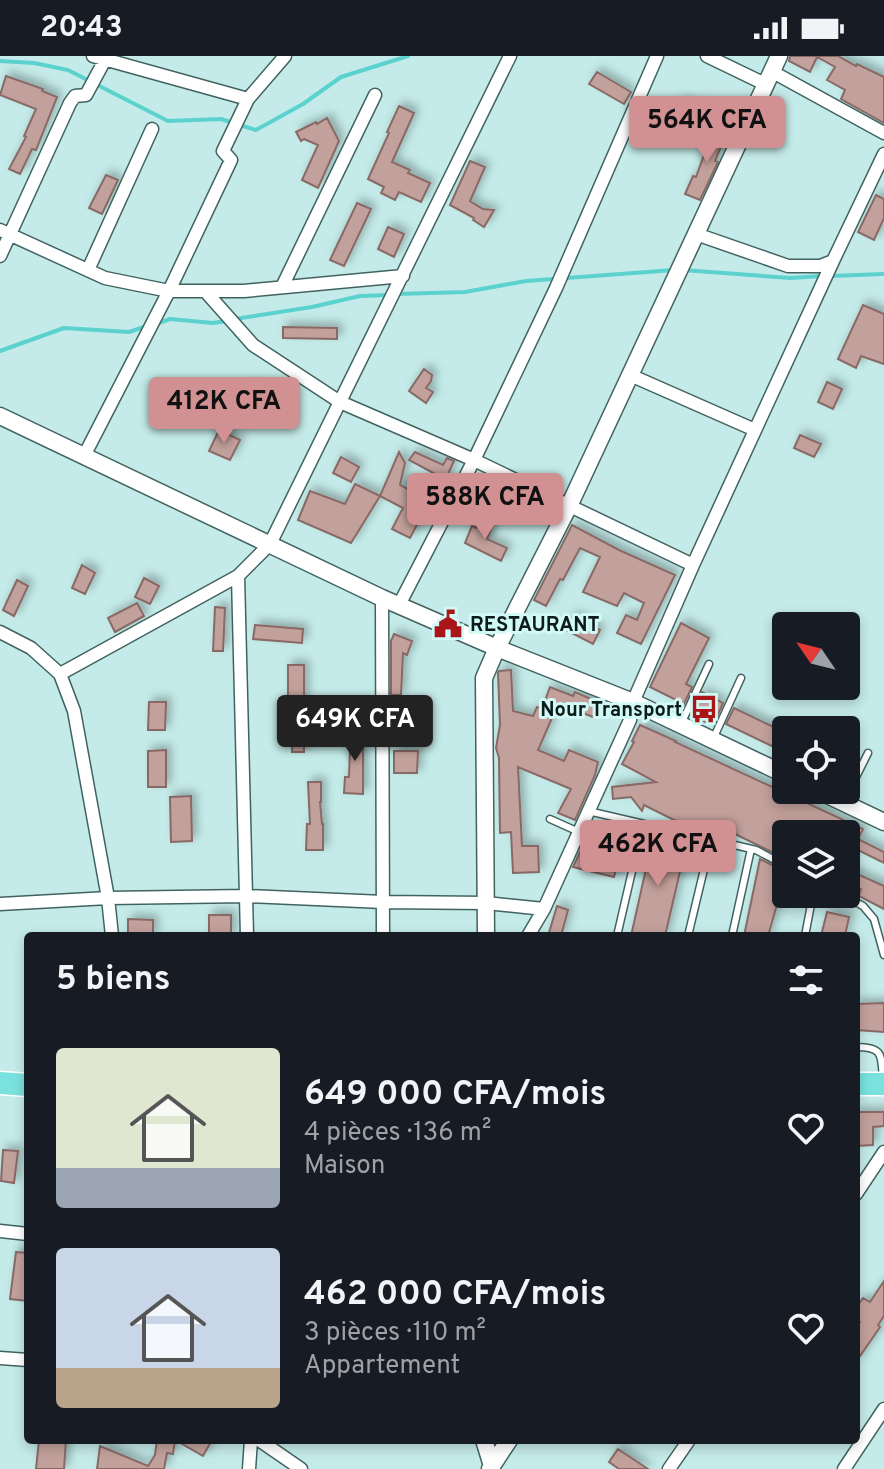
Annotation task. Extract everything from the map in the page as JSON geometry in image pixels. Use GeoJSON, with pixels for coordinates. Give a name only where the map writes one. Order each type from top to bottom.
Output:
{"type":"FeatureCollection","features":[{"type":"Feature","properties":{"kind":"highway"},"geometry":{"type":"LineString","coordinates":[[0,1083],[24,1085]]}},
{"type":"Feature","properties":{"kind":"highway"},"geometry":{"type":"LineString","coordinates":[[860,1084],[884,1084]]}},
{"type":"Feature","properties":{"kind":"street"},"geometry":{"type":"LineString","coordinates":[[84,456],[169,291],[231,160],[223,151],[248,99],[285,56]]}},
{"type":"Feature","properties":{"kind":"street"},"geometry":{"type":"LineString","coordinates":[[60,674],[238,576],[270,544],[510,56]]}},
{"type":"Feature","properties":{"kind":"street"},"geometry":{"type":"LineString","coordinates":[[399,605],[474,460],[556,288],[657,56]]}},
{"type":"Feature","properties":{"kind":"street"},"geometry":{"type":"LineString","coordinates":[[707,56],[772,71],[884,133]]}},
{"type":"Feature","properties":{"kind":"street"},"geometry":{"type":"LineString","coordinates":[[0,256],[5,232],[70,103],[75,96],[86,95],[98,73],[102,57],[248,99]]}},
{"type":"Feature","properties":{"kind":"street"},"geometry":{"type":"LineString","coordinates":[[486,932],[484,678],[569,506],[772,71]]}},
{"type":"Feature","properties":{"kind":"street"},"geometry":{"type":"LineString","coordinates":[[282,287],[375,95]]}},
{"type":"Feature","properties":{"kind":"street"},"geometry":{"type":"LineString","coordinates":[[88,270],[152,129]]}},
{"type":"Feature","properties":{"kind":"street"},"geometry":{"type":"LineString","coordinates":[[530,932],[544,909],[630,720],[633,702],[693,565],[884,154]]}},
{"type":"Feature","properties":{"kind":"street"},"geometry":{"type":"LineString","coordinates":[[5,232],[105,278],[169,291],[206,292],[403,276]]}},
{"type":"Feature","properties":{"kind":"street"},"geometry":{"type":"LineString","coordinates":[[696,234],[788,266],[820,266],[833,261]]}},
{"type":"Feature","properties":{"kind":"street"},"geometry":{"type":"LineString","coordinates":[[206,292],[253,345],[340,402],[474,460],[693,565]]}},
{"type":"Feature","properties":{"kind":"street"},"geometry":{"type":"LineString","coordinates":[[630,375],[755,430]]}},
{"type":"Feature","properties":{"kind":"street"},"geometry":{"type":"LineString","coordinates":[[0,416],[382,598],[633,702],[772,768]]}},
{"type":"Feature","properties":{"kind":"street"},"geometry":{"type":"LineString","coordinates":[[238,576],[247,932]]}},
{"type":"Feature","properties":{"kind":"street"},"geometry":{"type":"LineString","coordinates":[[382,598],[383,932]]}},
{"type":"Feature","properties":{"kind":"street"},"geometry":{"type":"LineString","coordinates":[[0,632],[31,648],[60,674],[74,711],[112,932]]}},
{"type":"Feature","properties":{"kind":"street"},"geometry":{"type":"LineString","coordinates":[[845,804],[884,822]]}},
{"type":"Feature","properties":{"kind":"street"},"geometry":{"type":"LineString","coordinates":[[0,904],[108,898],[247,896],[486,903],[544,909]]}},
{"type":"Feature","properties":{"kind":"street"},"geometry":{"type":"LineString","coordinates":[[860,1188],[884,1152]]}},
{"type":"Feature","properties":{"kind":"street"},"geometry":{"type":"LineString","coordinates":[[0,1231],[24,1234]]}},
{"type":"Feature","properties":{"kind":"street"},"geometry":{"type":"LineString","coordinates":[[0,1358],[24,1360]]}},
{"type":"Feature","properties":{"kind":"street"},"geometry":{"type":"LineString","coordinates":[[844,1469],[884,1409]]}},
{"type":"Feature","properties":{"kind":"street"},"geometry":{"type":"LineString","coordinates":[[249,1469],[251,1444]]}},
{"type":"Feature","properties":{"kind":"street"},"geometry":{"type":"LineString","coordinates":[[265,1444],[301,1469]]}},
{"type":"Feature","properties":{"kind":"street"},"geometry":{"type":"LineString","coordinates":[[485,1444],[491,1468]]}},
{"type":"Feature","properties":{"kind":"street"},"geometry":{"type":"LineString","coordinates":[[491,1468],[506,1444]]}},
{"type":"Feature","properties":{"kind":"street"},"geometry":{"type":"LineString","coordinates":[[669,1469],[686,1444]]}},
{"type":"Feature","properties":{"kind":"lane"},"geometry":{"type":"LineString","coordinates":[[680,725],[709,664]]}},
{"type":"Feature","properties":{"kind":"lane"},"geometry":{"type":"LineString","coordinates":[[712,740],[741,678]]}},
{"type":"Feature","properties":{"kind":"lane"},"geometry":{"type":"LineString","coordinates":[[860,769],[868,753]]}},
{"type":"Feature","properties":{"kind":"lane"},"geometry":{"type":"LineString","coordinates":[[588,811],[751,849],[772,859]]}},
{"type":"Feature","properties":{"kind":"lane"},"geometry":{"type":"LineString","coordinates":[[550,819],[579,832]]}},
{"type":"Feature","properties":{"kind":"lane"},"geometry":{"type":"LineString","coordinates":[[618,932],[643,824]]}},
{"type":"Feature","properties":{"kind":"lane"},"geometry":{"type":"LineString","coordinates":[[689,932],[711,840]]}},
{"type":"Feature","properties":{"kind":"lane"},"geometry":{"type":"LineString","coordinates":[[733,932],[751,849]]}},
{"type":"Feature","properties":{"kind":"lane"},"geometry":{"type":"LineString","coordinates":[[860,904],[874,919],[884,955]]}},
{"type":"Feature","properties":{"kind":"lane"},"geometry":{"type":"LineString","coordinates":[[806,932],[810,908]]}},
{"type":"Feature","properties":{"kind":"lane"},"geometry":{"type":"LineString","coordinates":[[860,1047],[872,1047],[879,1052],[884,1084]]}},
{"type":"Feature","properties":{"kind":"building"},"geometry":{"type":"Polygon","coordinates":[[[790,56],[838,56],[884,77],[884,123],[841,99],[845,90],[827,80],[835,67],[817,57],[810,72],[789,61],[790,56]]]}},
{"type":"Feature","properties":{"kind":"building"},"geometry":{"type":"Polygon","coordinates":[[[597,72],[631,92],[624,104],[589,84],[597,72]]]}},
{"type":"Feature","properties":{"kind":"building"},"geometry":{"type":"Polygon","coordinates":[[[6,76],[57,97],[36,150],[32,149],[20,174],[9,169],[36,109],[0,95],[6,76]]]}},
{"type":"Feature","properties":{"kind":"building"},"geometry":{"type":"Polygon","coordinates":[[[681,102],[712,116],[706,128],[675,114],[681,102]]]}},
{"type":"Feature","properties":{"kind":"building"},"geometry":{"type":"Polygon","coordinates":[[[399,106],[414,113],[392,162],[430,183],[421,202],[399,192],[395,200],[381,193],[384,187],[368,179],[399,106]]]}},
{"type":"Feature","properties":{"kind":"building"},"geometry":{"type":"Polygon","coordinates":[[[327,118],[339,141],[318,188],[302,180],[318,145],[304,139],[301,141],[296,132],[327,118]]]}},
{"type":"Feature","properties":{"kind":"building"},"geometry":{"type":"Polygon","coordinates":[[[715,124],[728,129],[715,161],[718,162],[700,200],[685,194],[693,176],[696,177],[715,124]]]}},
{"type":"Feature","properties":{"kind":"building"},"geometry":{"type":"Polygon","coordinates":[[[470,161],[485,167],[470,201],[483,209],[494,210],[484,227],[450,205],[470,161]]]}},
{"type":"Feature","properties":{"kind":"building"},"geometry":{"type":"Polygon","coordinates":[[[106,175],[118,180],[102,214],[89,208],[106,175]]]}},
{"type":"Feature","properties":{"kind":"building"},"geometry":{"type":"Polygon","coordinates":[[[876,195],[884,199],[884,218],[874,240],[858,232],[876,195]]]}},
{"type":"Feature","properties":{"kind":"building"},"geometry":{"type":"Polygon","coordinates":[[[357,203],[371,209],[344,266],[330,260],[357,203]]]}},
{"type":"Feature","properties":{"kind":"building"},"geometry":{"type":"Polygon","coordinates":[[[388,227],[404,234],[394,257],[378,249],[388,227]]]}},
{"type":"Feature","properties":{"kind":"building"},"geometry":{"type":"Polygon","coordinates":[[[863,305],[884,314],[884,364],[861,356],[856,368],[838,359],[863,305]]]}},
{"type":"Feature","properties":{"kind":"building"},"geometry":{"type":"Polygon","coordinates":[[[283,327],[337,328],[337,339],[283,338],[283,327]]]}},
{"type":"Feature","properties":{"kind":"building"},"geometry":{"type":"Polygon","coordinates":[[[424,369],[432,375],[426,388],[433,392],[426,403],[409,391],[424,369]]]}},
{"type":"Feature","properties":{"kind":"building"},"geometry":{"type":"Polygon","coordinates":[[[827,382],[842,389],[833,409],[818,402],[827,382]]]}},
{"type":"Feature","properties":{"kind":"building"},"geometry":{"type":"Polygon","coordinates":[[[249,389],[262,395],[253,415],[239,409],[249,389]]]}},
{"type":"Feature","properties":{"kind":"building"},"geometry":{"type":"Polygon","coordinates":[[[219,430],[240,440],[230,460],[209,451],[219,430]]]}},
{"type":"Feature","properties":{"kind":"building"},"geometry":{"type":"Polygon","coordinates":[[[800,435],[821,444],[814,457],[794,448],[800,435]]]}},
{"type":"Feature","properties":{"kind":"building"},"geometry":{"type":"Polygon","coordinates":[[[399,452],[405,463],[400,485],[424,498],[437,475],[409,460],[415,452],[443,465],[447,458],[454,461],[427,520],[421,517],[410,538],[392,529],[403,508],[380,496],[399,452]]]}},
{"type":"Feature","properties":{"kind":"building"},"geometry":{"type":"Polygon","coordinates":[[[341,457],[359,467],[351,482],[333,473],[341,457]]]}},
{"type":"Feature","properties":{"kind":"building"},"geometry":{"type":"Polygon","coordinates":[[[355,484],[380,496],[351,543],[298,520],[310,491],[345,504],[355,484]]]}},
{"type":"Feature","properties":{"kind":"building"},"geometry":{"type":"Polygon","coordinates":[[[481,519],[493,525],[487,539],[507,548],[501,561],[465,543],[472,526],[476,528],[481,519]]]}},
{"type":"Feature","properties":{"kind":"building"},"geometry":{"type":"Polygon","coordinates":[[[572,525],[675,575],[641,644],[617,633],[626,615],[637,620],[644,603],[624,593],[617,606],[583,592],[600,557],[580,548],[546,606],[534,600],[572,525]]]}},
{"type":"Feature","properties":{"kind":"building"},"geometry":{"type":"Polygon","coordinates":[[[82,565],[95,573],[85,594],[72,588],[82,565]]]}},
{"type":"Feature","properties":{"kind":"building"},"geometry":{"type":"Polygon","coordinates":[[[144,578],[159,586],[150,604],[135,597],[144,578]]]}},
{"type":"Feature","properties":{"kind":"building"},"geometry":{"type":"Polygon","coordinates":[[[17,580],[28,586],[14,616],[3,610],[17,580]]]}},
{"type":"Feature","properties":{"kind":"building"},"geometry":{"type":"Polygon","coordinates":[[[137,603],[144,616],[115,632],[108,618],[137,603]]]}},
{"type":"Feature","properties":{"kind":"building"},"geometry":{"type":"Polygon","coordinates":[[[215,607],[225,608],[223,651],[213,651],[215,607]]]}},
{"type":"Feature","properties":{"kind":"building"},"geometry":{"type":"Polygon","coordinates":[[[573,616],[600,630],[593,644],[566,630],[573,616]]]}},
{"type":"Feature","properties":{"kind":"building"},"geometry":{"type":"Polygon","coordinates":[[[681,623],[709,638],[686,684],[692,687],[684,704],[650,687],[681,623]]]}},
{"type":"Feature","properties":{"kind":"building"},"geometry":{"type":"Polygon","coordinates":[[[255,625],[303,629],[302,643],[253,639],[255,625]]]}},
{"type":"Feature","properties":{"kind":"building"},"geometry":{"type":"Polygon","coordinates":[[[394,634],[412,641],[407,655],[403,653],[401,695],[391,695],[391,641],[394,634]]]}},
{"type":"Feature","properties":{"kind":"building"},"geometry":{"type":"Polygon","coordinates":[[[288,665],[304,665],[304,752],[292,752],[293,720],[288,720],[288,665]]]}},
{"type":"Feature","properties":{"kind":"building"},"geometry":{"type":"Polygon","coordinates":[[[511,670],[513,711],[533,716],[537,707],[542,709],[550,687],[573,696],[575,692],[598,702],[593,717],[558,704],[538,750],[564,761],[569,750],[598,762],[575,820],[558,813],[571,789],[518,767],[522,846],[538,846],[539,872],[513,873],[511,832],[500,833],[499,758],[496,748],[500,725],[498,673],[511,670]]]}},
{"type":"Feature","properties":{"kind":"building"},"geometry":{"type":"Polygon","coordinates":[[[702,692],[723,703],[716,719],[710,717],[707,723],[692,715],[702,692]]]}},
{"type":"Feature","properties":{"kind":"building"},"geometry":{"type":"Polygon","coordinates":[[[149,702],[166,702],[165,730],[148,730],[149,702]]]}},
{"type":"Feature","properties":{"kind":"building"},"geometry":{"type":"Polygon","coordinates":[[[734,708],[772,726],[772,746],[726,724],[734,708]]]}},
{"type":"Feature","properties":{"kind":"building"},"geometry":{"type":"Polygon","coordinates":[[[361,725],[363,794],[344,793],[352,749],[350,726],[361,725]]]}},
{"type":"Feature","properties":{"kind":"building"},"geometry":{"type":"Polygon","coordinates":[[[640,725],[772,787],[772,804],[809,804],[844,820],[772,820],[772,852],[731,832],[674,820],[644,805],[642,811],[631,797],[613,799],[612,787],[656,782],[622,764],[640,725]]]}},
{"type":"Feature","properties":{"kind":"building"},"geometry":{"type":"Polygon","coordinates":[[[166,750],[166,787],[148,787],[148,751],[166,750]]]}},
{"type":"Feature","properties":{"kind":"building"},"geometry":{"type":"Polygon","coordinates":[[[394,751],[418,751],[417,773],[394,773],[394,751]]]}},
{"type":"Feature","properties":{"kind":"building"},"geometry":{"type":"Polygon","coordinates":[[[308,782],[321,782],[323,850],[306,850],[307,824],[310,824],[308,782]]]}},
{"type":"Feature","properties":{"kind":"building"},"geometry":{"type":"Polygon","coordinates":[[[191,796],[192,841],[171,842],[170,797],[191,796]]]}},
{"type":"Feature","properties":{"kind":"building"},"geometry":{"type":"Polygon","coordinates":[[[654,833],[685,850],[666,932],[632,932],[654,833]]]}},
{"type":"Feature","properties":{"kind":"building"},"geometry":{"type":"Polygon","coordinates":[[[586,839],[594,840],[600,856],[604,841],[624,842],[614,877],[573,867],[586,839]]]}},
{"type":"Feature","properties":{"kind":"building"},"geometry":{"type":"Polygon","coordinates":[[[860,840],[884,852],[884,863],[860,851],[860,840]]]}},
{"type":"Feature","properties":{"kind":"building"},"geometry":{"type":"Polygon","coordinates":[[[760,859],[772,865],[772,908],[776,908],[769,932],[745,932],[760,859]]]}},
{"type":"Feature","properties":{"kind":"building"},"geometry":{"type":"Polygon","coordinates":[[[860,875],[884,886],[884,909],[860,897],[860,875]]]}},
{"type":"Feature","properties":{"kind":"building"},"geometry":{"type":"Polygon","coordinates":[[[557,906],[568,910],[562,932],[549,932],[557,906]]]}},
{"type":"Feature","properties":{"kind":"building"},"geometry":{"type":"Polygon","coordinates":[[[827,912],[849,917],[846,932],[822,932],[827,912]]]}},
{"type":"Feature","properties":{"kind":"building"},"geometry":{"type":"Polygon","coordinates":[[[209,915],[231,915],[231,932],[209,932],[209,915]]]}},
{"type":"Feature","properties":{"kind":"building"},"geometry":{"type":"Polygon","coordinates":[[[128,919],[153,920],[153,932],[128,932],[128,919]]]}},
{"type":"Feature","properties":{"kind":"building"},"geometry":{"type":"Polygon","coordinates":[[[884,1003],[884,1032],[860,1030],[860,1004],[884,1003]]]}},
{"type":"Feature","properties":{"kind":"building"},"geometry":{"type":"Polygon","coordinates":[[[860,1112],[884,1112],[884,1126],[873,1127],[873,1145],[860,1146],[860,1112]]]}},
{"type":"Feature","properties":{"kind":"building"},"geometry":{"type":"Polygon","coordinates":[[[3,1150],[18,1151],[14,1183],[1,1181],[3,1150]]]}},
{"type":"Feature","properties":{"kind":"building"},"geometry":{"type":"Polygon","coordinates":[[[16,1252],[24,1253],[24,1301],[10,1299],[16,1252]]]}},
{"type":"Feature","properties":{"kind":"building"},"geometry":{"type":"Polygon","coordinates":[[[884,1281],[884,1316],[860,1356],[860,1302],[863,1298],[870,1302],[884,1281]]]}},
{"type":"Feature","properties":{"kind":"building"},"geometry":{"type":"Polygon","coordinates":[[[39,1444],[66,1444],[64,1469],[36,1469],[39,1444]]]}},
{"type":"Feature","properties":{"kind":"building"},"geometry":{"type":"Polygon","coordinates":[[[156,1444],[174,1444],[173,1454],[167,1453],[164,1469],[97,1469],[100,1446],[148,1466],[155,1455],[156,1444]]]}},
{"type":"Feature","properties":{"kind":"building"},"geometry":{"type":"Polygon","coordinates":[[[182,1444],[210,1444],[203,1456],[182,1444]]]}},
{"type":"Feature","properties":{"kind":"building"},"geometry":{"type":"Polygon","coordinates":[[[618,1449],[648,1469],[619,1469],[609,1462],[618,1449]]]}},
{"type":"Feature","properties":{"kind":"waterway"},"geometry":{"type":"LineString","coordinates":[[0,61],[34,63],[68,70],[168,121],[221,119],[256,130],[303,104],[341,77],[408,56]]}},
{"type":"Feature","properties":{"kind":"waterway"},"geometry":{"type":"LineString","coordinates":[[396,294],[465,292],[526,281],[674,270]]}},
{"type":"Feature","properties":{"kind":"waterway"},"geometry":{"type":"LineString","coordinates":[[683,270],[790,278],[822,276]]}},
{"type":"Feature","properties":{"kind":"waterway"},"geometry":{"type":"LineString","coordinates":[[830,276],[884,274]]}},
{"type":"Feature","properties":{"kind":"waterway"},"geometry":{"type":"LineString","coordinates":[[235,319],[360,296],[388,295]]}},
{"type":"Feature","properties":{"kind":"waterway"},"geometry":{"type":"LineString","coordinates":[[156,324],[170,319],[213,323],[226,321]]}},
{"type":"Feature","properties":{"kind":"waterway"},"geometry":{"type":"LineString","coordinates":[[0,351],[64,328],[129,332],[147,326]]}},
{"type":"Feature","properties":{"kind":"place","name":"RESTAURANT"},"geometry":{"type":"Point","coordinates":[448,624]}},
{"type":"Feature","properties":{"kind":"place","name":"Nour Transport"},"geometry":{"type":"Point","coordinates":[704,709]}}]}
